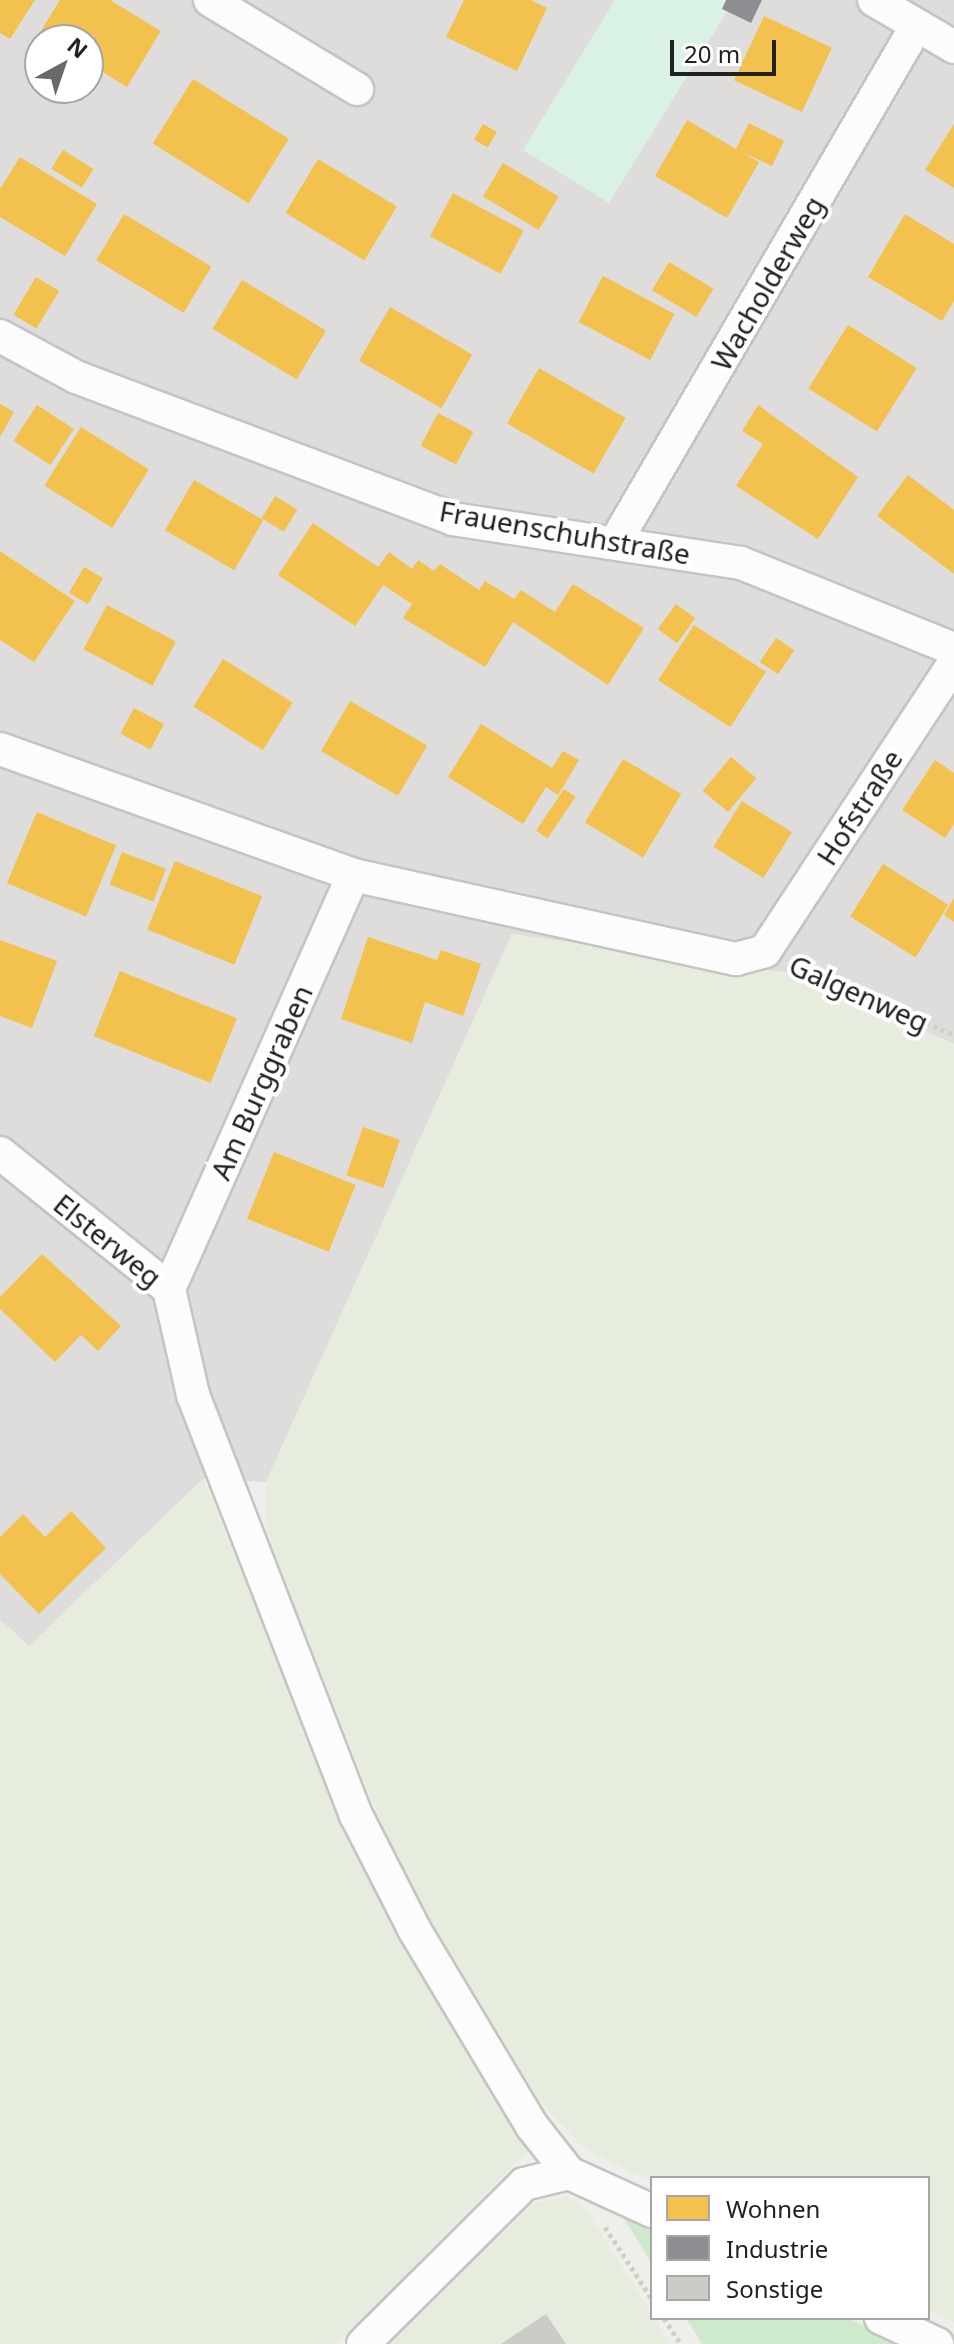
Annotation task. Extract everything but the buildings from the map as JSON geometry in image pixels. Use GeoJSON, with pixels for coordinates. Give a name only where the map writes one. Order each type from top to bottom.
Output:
{"type":"FeatureCollection","features":[{"type":"Feature","properties":{"kind":"street"},"geometry":{"type":"LineString","coordinates":[[210,0],[357,89]]}},
{"type":"Feature","properties":{"kind":"street"},"geometry":{"type":"LineString","coordinates":[[874,0],[954,47]]}},
{"type":"Feature","properties":{"kind":"street","name":"Wacholderweg"},"geometry":{"type":"LineString","coordinates":[[616,541],[917,25]]}},
{"type":"Feature","properties":{"kind":"street","name":"Frauenschuhstraße"},"geometry":{"type":"LineString","coordinates":[[0,336],[76,377],[453,519],[616,541],[741,563],[954,649]]}},
{"type":"Feature","properties":{"kind":"street","name":"Hofstraße"},"geometry":{"type":"LineString","coordinates":[[765,951],[954,663]]}},
{"type":"Feature","properties":{"kind":"street"},"geometry":{"type":"LineString","coordinates":[[0,749],[353,875],[736,959],[765,951]]}},
{"type":"Feature","properties":{"kind":"street","name":"Am Burggraben"},"geometry":{"type":"LineString","coordinates":[[169,1289],[353,875]]}},
{"type":"Feature","properties":{"kind":"street","name":"Elsterweg"},"geometry":{"type":"LineString","coordinates":[[0,1153],[169,1289],[193,1395],[356,1815],[414,1929],[532,2126],[569,2173]]}},
{"type":"Feature","properties":{"kind":"street"},"geometry":{"type":"LineString","coordinates":[[363,2344],[524,2184],[569,2173],[650,2210]]}},
{"type":"Feature","properties":{"kind":"street"},"geometry":{"type":"LineString","coordinates":[[885,2320],[937,2344]]}},
{"type":"Feature","properties":{"kind":"path","name":"Galgenweg"},"geometry":{"type":"LineString","coordinates":[[765,951],[954,1035]]}},
{"type":"Feature","properties":{"kind":"path"},"geometry":{"type":"LineString","coordinates":[[602,2223],[650,2296]]}},
{"type":"Feature","properties":{"kind":"path"},"geometry":{"type":"LineString","coordinates":[[665,2320],[681,2344]]}},
{"type":"Feature","properties":{"kind":"shaded area"},"geometry":{"type":"Polygon","coordinates":[[[0,0],[954,0],[954,1044],[791,973],[512,934],[266,1482],[203,1479],[29,1646],[0,1620],[0,0]]]}},
{"type":"Feature","properties":{"kind":"shaded area"},"geometry":{"type":"Polygon","coordinates":[[[512,934],[791,973],[954,1044],[954,2322],[930,2311],[930,2176],[650,2176],[650,2180],[586,2150],[541,2103],[397,1863],[267,1536],[266,1482],[512,934]]]}},
{"type":"Feature","properties":{"kind":"shaded area"},"geometry":{"type":"Polygon","coordinates":[[[203,1479],[348,1829],[517,2114],[528,2151],[336,2344],[0,2344],[0,1620],[29,1646],[203,1479]]]}},
{"type":"Feature","properties":{"kind":"shaded area"},"geometry":{"type":"Polygon","coordinates":[[[566,2197],[586,2209],[650,2312],[650,2320],[655,2320],[670,2344],[391,2344],[534,2203],[566,2197]]]}},
{"type":"Feature","properties":{"kind":"green space"},"geometry":{"type":"Polygon","coordinates":[[[615,0],[734,0],[609,203],[523,150],[615,0]]]}},
{"type":"Feature","properties":{"kind":"green space"},"geometry":{"type":"Polygon","coordinates":[[[617,2207],[650,2223],[650,2261],[617,2207]]]}},
{"type":"Feature","properties":{"kind":"green space"},"geometry":{"type":"Polygon","coordinates":[[[687,2320],[852,2320],[902,2344],[702,2344],[687,2320]]]}}]}
